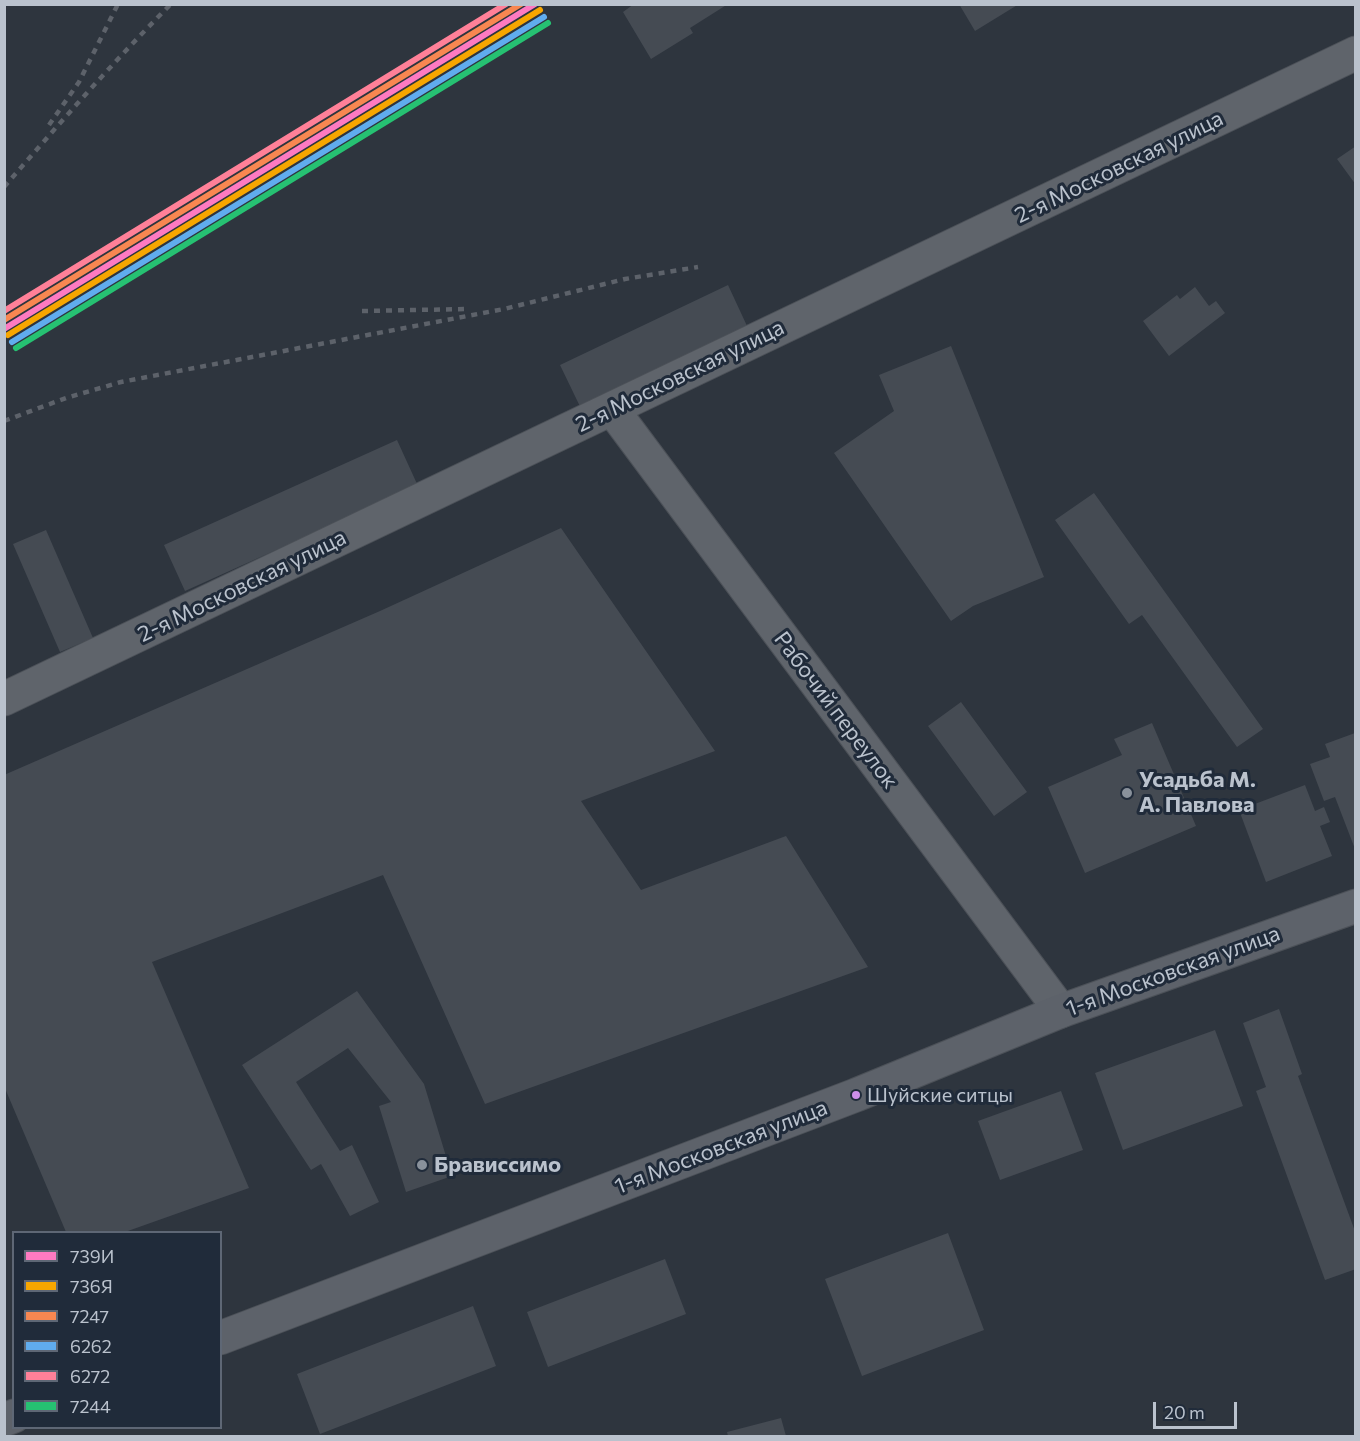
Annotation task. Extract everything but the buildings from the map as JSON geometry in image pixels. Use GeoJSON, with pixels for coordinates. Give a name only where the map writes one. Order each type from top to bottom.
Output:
{"type":"FeatureCollection","features":[{"type":"Feature","properties":{"kind":"main road","name":"1-я Московская улица"},"geometry":{"type":"LineString","coordinates":[[222,1337],[856,1095],[1061,1011],[1356,906]]}},
{"type":"Feature","properties":{"kind":"street","name":"2-я Московская улица"},"geometry":{"type":"LineString","coordinates":[[4,699],[1356,53]]}},
{"type":"Feature","properties":{"kind":"street","name":"Рабочий переулок"},"geometry":{"type":"LineString","coordinates":[[612,409],[1061,1011]]}},
{"type":"Feature","properties":{"kind":"railway"},"geometry":{"type":"LineString","coordinates":[[49,125],[79,82],[118,4]]}},
{"type":"Feature","properties":{"kind":"railway"},"geometry":{"type":"LineString","coordinates":[[4,187],[65,117],[171,4]]}},
{"type":"Feature","properties":{"kind":"railway"},"geometry":{"type":"LineString","coordinates":[[4,421],[66,398],[121,382],[504,309],[625,279],[698,267]]}},
{"type":"Feature","properties":{"kind":"railway"},"geometry":{"type":"LineString","coordinates":[[362,311],[468,309]]}},
{"type":"Feature","properties":{"kind":"transit line","name":"6272"},"geometry":{"type":"LineString","coordinates":[[4,311],[506,4]]}},
{"type":"Feature","properties":{"kind":"transit line","name":"7247"},"geometry":{"type":"LineString","coordinates":[[4,320],[521,4]]}},
{"type":"Feature","properties":{"kind":"transit line","name":"739И"},"geometry":{"type":"LineString","coordinates":[[4,329],[535,4]]}},
{"type":"Feature","properties":{"kind":"transit line","name":"736Я"},"geometry":{"type":"LineString","coordinates":[[8,335],[540,10]]}},
{"type":"Feature","properties":{"kind":"transit line","name":"6262"},"geometry":{"type":"LineString","coordinates":[[12,342],[544,17]]}},
{"type":"Feature","properties":{"kind":"transit line","name":"7244"},"geometry":{"type":"LineString","coordinates":[[16,348],[548,23]]}},
{"type":"Feature","properties":{"kind":"place","name":"Усадьба М. А. Павлова"},"geometry":{"type":"Point","coordinates":[1127,793]}},
{"type":"Feature","properties":{"kind":"place","name":"Шуйские ситцы"},"geometry":{"type":"Point","coordinates":[856,1095]}},
{"type":"Feature","properties":{"kind":"place","name":"Брависсимо"},"geometry":{"type":"Point","coordinates":[422,1165]}}]}
